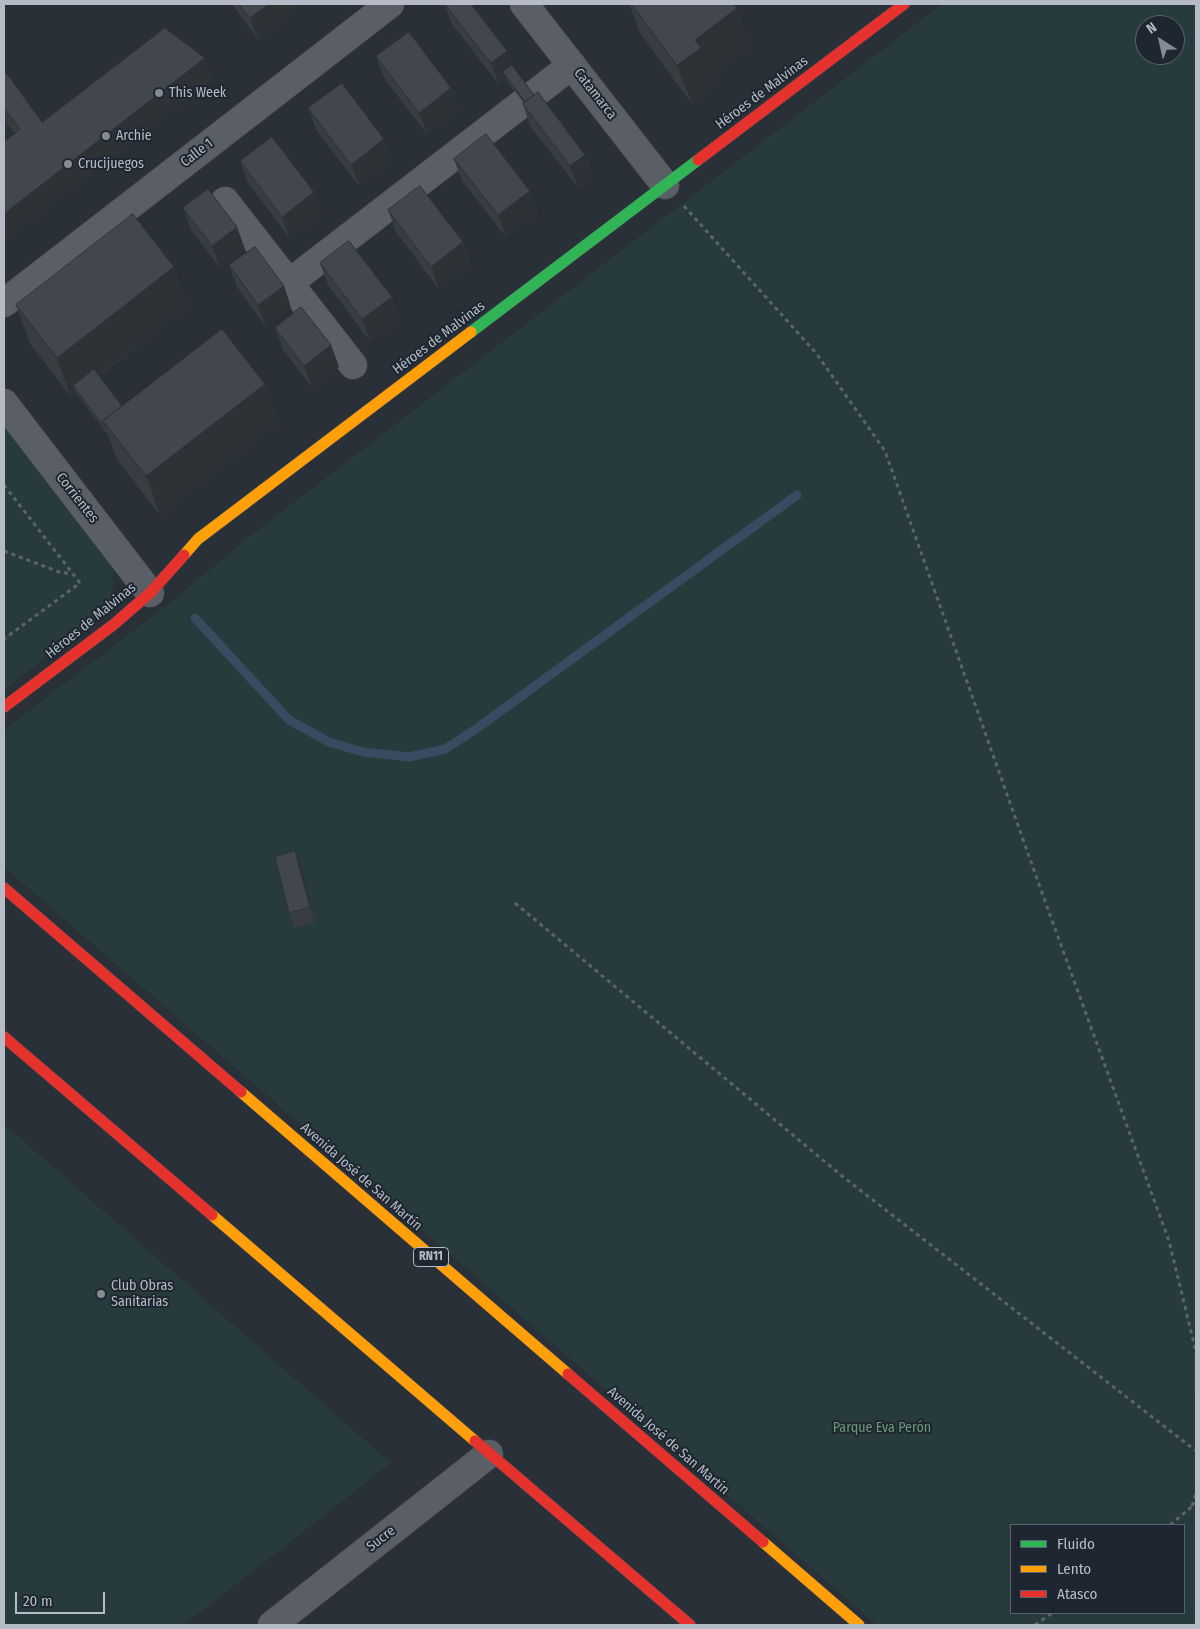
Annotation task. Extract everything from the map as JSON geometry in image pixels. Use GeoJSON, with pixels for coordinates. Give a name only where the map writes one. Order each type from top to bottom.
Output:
{"type":"FeatureCollection","features":[{"type":"Feature","properties":{"kind":"main road","name":"Héroes de Malvinas"},"geometry":{"type":"LineString","coordinates":[[4,707],[113,625],[150,593],[198,539],[904,4]]}},
{"type":"Feature","properties":{"kind":"main road","name":"Avenida José de San Martín"},"geometry":{"type":"LineString","coordinates":[[4,888],[858,1625]]}},
{"type":"Feature","properties":{"kind":"main road"},"geometry":{"type":"LineString","coordinates":[[4,1037],[690,1625]]}},
{"type":"Feature","properties":{"kind":"street","name":"Calle 1"},"geometry":{"type":"LineString","coordinates":[[4,302],[390,4]]}},
{"type":"Feature","properties":{"kind":"street","name":"Catamarca"},"geometry":{"type":"LineString","coordinates":[[524,4],[665,185]]}},
{"type":"Feature","properties":{"kind":"street"},"geometry":{"type":"LineString","coordinates":[[289,283],[572,65]]}},
{"type":"Feature","properties":{"kind":"street"},"geometry":{"type":"LineString","coordinates":[[225,201],[353,365]]}},
{"type":"Feature","properties":{"kind":"street","name":"Corrientes"},"geometry":{"type":"LineString","coordinates":[[4,403],[150,593]]}},
{"type":"Feature","properties":{"kind":"street","name":"Sucre"},"geometry":{"type":"LineString","coordinates":[[272,1625],[489,1454]]}},
{"type":"Feature","properties":{"kind":"path"},"geometry":{"type":"LineString","coordinates":[[665,185],[816,353],[885,451],[1046,904],[1169,1241],[1196,1352],[1196,1393]]}},
{"type":"Feature","properties":{"kind":"path"},"geometry":{"type":"LineString","coordinates":[[4,485],[80,583],[4,639]]}},
{"type":"Feature","properties":{"kind":"path"},"geometry":{"type":"LineString","coordinates":[[4,551],[62,573],[72,573]]}},
{"type":"Feature","properties":{"kind":"path"},"geometry":{"type":"LineString","coordinates":[[515,903],[842,1176],[1196,1451]]}},
{"type":"Feature","properties":{"kind":"path"},"geometry":{"type":"LineString","coordinates":[[1192,1506],[1196,1493]]}},
{"type":"Feature","properties":{"kind":"path"},"geometry":{"type":"LineString","coordinates":[[1171,1524],[1196,1503]]}},
{"type":"Feature","properties":{"kind":"path"},"geometry":{"type":"LineString","coordinates":[[1035,1625],[1051,1614]]}},
{"type":"Feature","properties":{"kind":"green space","name":"Parque Eva Perón"},"geometry":{"type":"Polygon","coordinates":[[[942,4],[1196,4],[1196,1625],[877,1625],[4,867],[4,730],[171,602],[249,537],[942,4]]]}},
{"type":"Feature","properties":{"kind":"green space"},"geometry":{"type":"Polygon","coordinates":[[[4,423],[111,562],[113,581],[107,610],[4,690],[4,423]]]}},
{"type":"Feature","properties":{"kind":"green space","name":"Club Obras Sanitarias"},"geometry":{"type":"Polygon","coordinates":[[[4,1124],[391,1463],[184,1625],[4,1625],[4,1124]]]}},
{"type":"Feature","properties":{"kind":"building"},"geometry":{"type":"Polygon","coordinates":[[[239,4],[269,4],[250,18],[239,4]]]}},
{"type":"Feature","properties":{"kind":"building"},"geometry":{"type":"Polygon","coordinates":[[[445,4],[471,4],[507,51],[491,63],[445,4]]]}},
{"type":"Feature","properties":{"kind":"building"},"geometry":{"type":"Polygon","coordinates":[[[632,4],[733,4],[737,8],[695,40],[701,48],[677,65],[632,4]]]}},
{"type":"Feature","properties":{"kind":"building"},"geometry":{"type":"Polygon","coordinates":[[[165,28],[205,58],[4,214],[4,142],[20,129],[4,108],[4,70],[42,122],[165,28]]]}},
{"type":"Feature","properties":{"kind":"building"},"geometry":{"type":"Polygon","coordinates":[[[409,32],[451,88],[419,113],[376,56],[409,32]]]}},
{"type":"Feature","properties":{"kind":"building"},"geometry":{"type":"Polygon","coordinates":[[[512,65],[534,95],[525,102],[503,72],[512,65]]]}},
{"type":"Feature","properties":{"kind":"building"},"geometry":{"type":"Polygon","coordinates":[[[342,83],[384,139],[351,165],[308,108],[342,83]]]}},
{"type":"Feature","properties":{"kind":"building"},"geometry":{"type":"Polygon","coordinates":[[[538,92],[585,155],[570,166],[523,104],[538,92]]]}},
{"type":"Feature","properties":{"kind":"building"},"geometry":{"type":"Polygon","coordinates":[[[486,134],[530,191],[498,215],[454,159],[486,134]]]}},
{"type":"Feature","properties":{"kind":"building"},"geometry":{"type":"Polygon","coordinates":[[[272,137],[314,192],[282,217],[240,161],[272,137]]]}},
{"type":"Feature","properties":{"kind":"building"},"geometry":{"type":"Polygon","coordinates":[[[420,186],[463,242],[431,267],[388,210],[420,186]]]}},
{"type":"Feature","properties":{"kind":"building"},"geometry":{"type":"Polygon","coordinates":[[[208,189],[237,227],[212,246],[183,208],[208,189]]]}},
{"type":"Feature","properties":{"kind":"building"},"geometry":{"type":"Polygon","coordinates":[[[133,214],[174,267],[57,358],[16,305],[133,214]]]}},
{"type":"Feature","properties":{"kind":"building"},"geometry":{"type":"Polygon","coordinates":[[[349,241],[392,297],[362,319],[320,263],[349,241]]]}},
{"type":"Feature","properties":{"kind":"building"},"geometry":{"type":"Polygon","coordinates":[[[255,247],[284,286],[258,305],[229,265],[255,247]]]}},
{"type":"Feature","properties":{"kind":"building"},"geometry":{"type":"Polygon","coordinates":[[[301,307],[331,345],[304,366],[275,328],[301,307]]]}},
{"type":"Feature","properties":{"kind":"building"},"geometry":{"type":"Polygon","coordinates":[[[222,329],[265,384],[146,476],[103,421],[222,329]]]}},
{"type":"Feature","properties":{"kind":"building"},"geometry":{"type":"Polygon","coordinates":[[[94,369],[122,406],[103,421],[105,427],[73,386],[94,369]]]}},
{"type":"Feature","properties":{"kind":"building"},"geometry":{"type":"Polygon","coordinates":[[[295,851],[310,907],[289,913],[275,857],[295,851]]]}},
{"type":"Feature","properties":{"kind":"waterway"},"geometry":{"type":"LineString","coordinates":[[195,618],[289,720],[329,742],[363,752],[409,757],[445,749],[476,729],[797,495]]}},
{"type":"Feature","properties":{"kind":"traffic: fast"},"geometry":{"type":"LineString","coordinates":[[471,332],[698,160]]}},
{"type":"Feature","properties":{"kind":"traffic: slow"},"geometry":{"type":"LineString","coordinates":[[184,555],[198,539],[471,332]]}},
{"type":"Feature","properties":{"kind":"traffic: slow"},"geometry":{"type":"LineString","coordinates":[[241,1092],[568,1374]]}},
{"type":"Feature","properties":{"kind":"traffic: slow"},"geometry":{"type":"LineString","coordinates":[[212,1215],[475,1441]]}},
{"type":"Feature","properties":{"kind":"traffic: slow"},"geometry":{"type":"LineString","coordinates":[[763,1542],[859,1625]]}},
{"type":"Feature","properties":{"kind":"traffic: jam"},"geometry":{"type":"LineString","coordinates":[[698,160],[904,4]]}},
{"type":"Feature","properties":{"kind":"traffic: jam"},"geometry":{"type":"LineString","coordinates":[[4,707],[113,625],[150,593],[184,555]]}},
{"type":"Feature","properties":{"kind":"traffic: jam"},"geometry":{"type":"LineString","coordinates":[[4,888],[241,1092]]}},
{"type":"Feature","properties":{"kind":"traffic: jam"},"geometry":{"type":"LineString","coordinates":[[4,1037],[212,1215]]}},
{"type":"Feature","properties":{"kind":"traffic: jam"},"geometry":{"type":"LineString","coordinates":[[568,1374],[763,1542]]}},
{"type":"Feature","properties":{"kind":"traffic: jam"},"geometry":{"type":"LineString","coordinates":[[475,1441],[690,1625]]}},
{"type":"Feature","properties":{"kind":"place","name":"This Week"},"geometry":{"type":"Point","coordinates":[159,93]}},
{"type":"Feature","properties":{"kind":"place","name":"Archie"},"geometry":{"type":"Point","coordinates":[106,136]}},
{"type":"Feature","properties":{"kind":"place","name":"Crucijuegos"},"geometry":{"type":"Point","coordinates":[68,164]}},
{"type":"Feature","properties":{"kind":"place","name":"Club Obras Sanitarias"},"geometry":{"type":"Point","coordinates":[101,1294]}}]}
